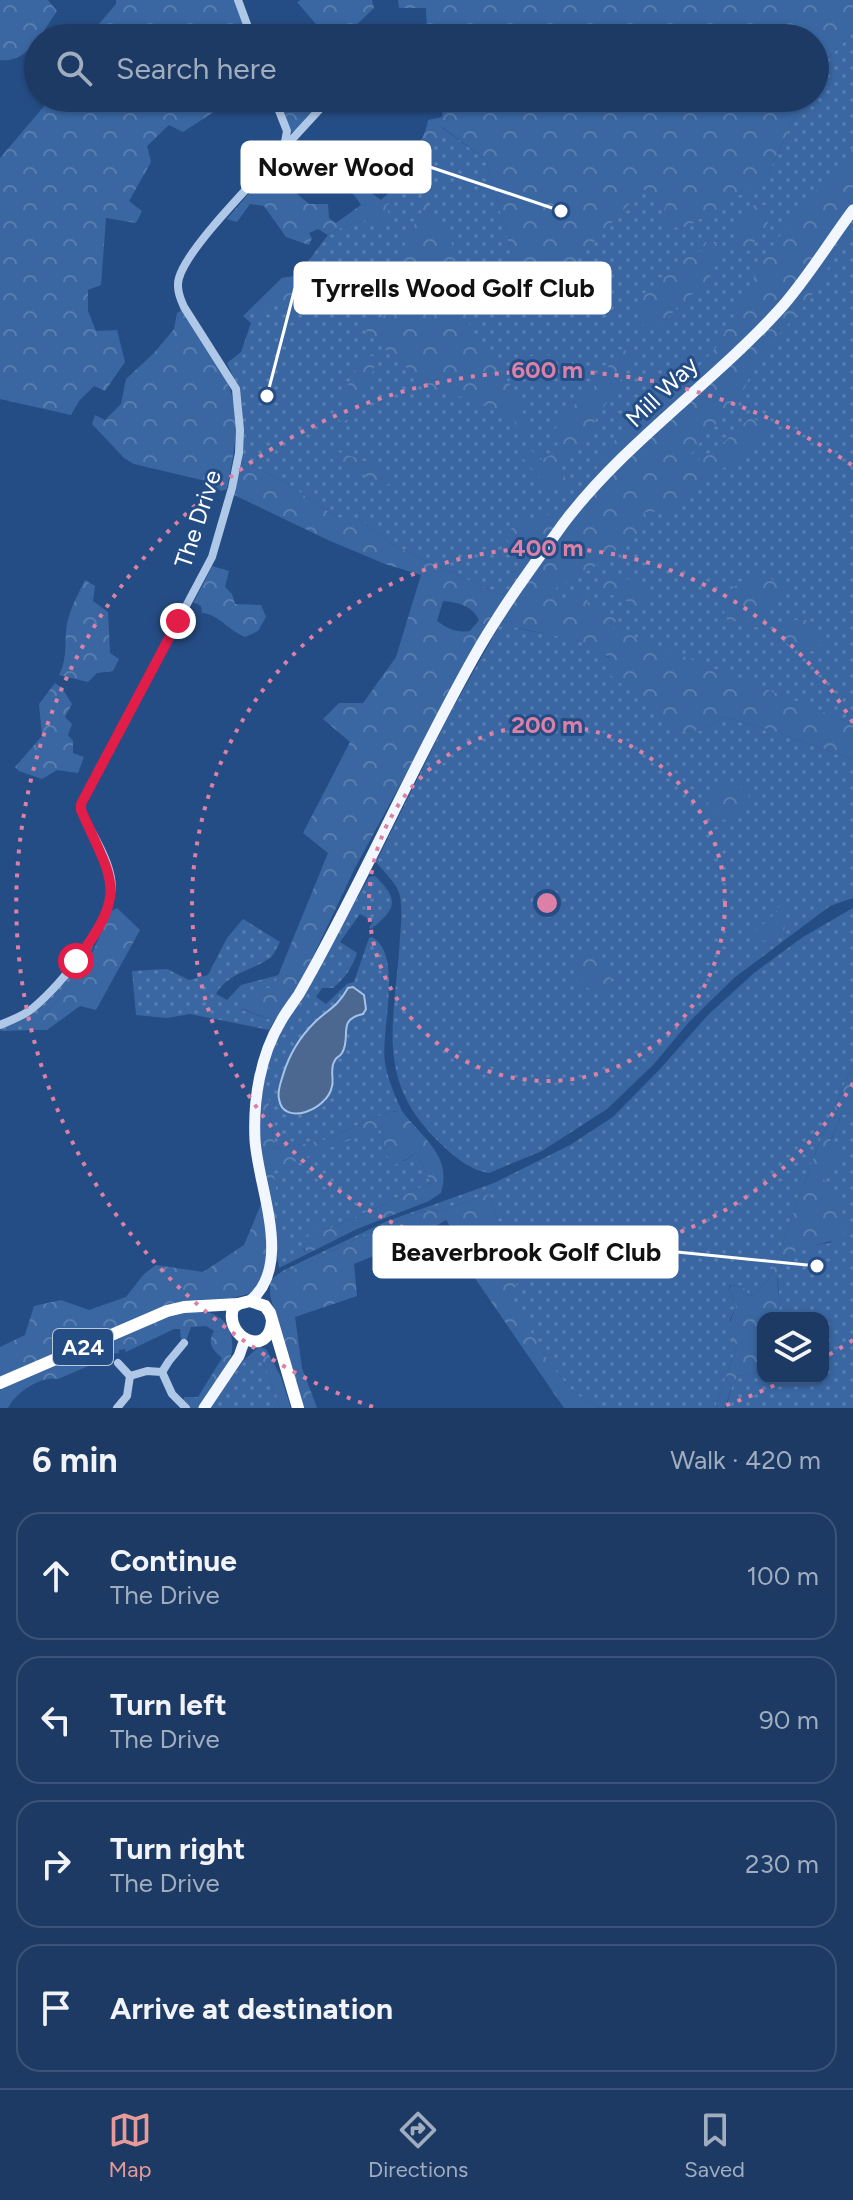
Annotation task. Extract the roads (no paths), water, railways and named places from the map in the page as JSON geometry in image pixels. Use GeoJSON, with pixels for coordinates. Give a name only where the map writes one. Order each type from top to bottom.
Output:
{"type":"FeatureCollection","features":[{"type":"Feature","properties":{"kind":"highway","name":"A24"},"geometry":{"type":"LineString","coordinates":[[0,1383],[167,1311],[244,1302]]}},
{"type":"Feature","properties":{"kind":"highway"},"geometry":{"type":"LineString","coordinates":[[232,1320],[233,1308],[244,1302],[265,1306],[298,1408]]}},
{"type":"Feature","properties":{"kind":"highway"},"geometry":{"type":"LineString","coordinates":[[209,1306],[227,1314],[245,1339],[265,1339],[270,1334],[271,1317]]}},
{"type":"Feature","properties":{"kind":"highway"},"geometry":{"type":"LineString","coordinates":[[265,1339],[271,1343],[283,1364]]}},
{"type":"Feature","properties":{"kind":"main road","name":"Mill Way"},"geometry":{"type":"LineString","coordinates":[[265,1283],[270,1275],[271,1228],[257,1155],[255,1112],[269,1044],[339,917],[433,731],[504,609],[593,488],[781,308],[853,210]]}},
{"type":"Feature","properties":{"kind":"main road"},"geometry":{"type":"LineString","coordinates":[[244,1302],[265,1283]]}},
{"type":"Feature","properties":{"kind":"main road"},"geometry":{"type":"LineString","coordinates":[[265,1283],[271,1317]]}},
{"type":"Feature","properties":{"kind":"main road"},"geometry":{"type":"LineString","coordinates":[[204,1408],[239,1356],[245,1339]]}},
{"type":"Feature","properties":{"kind":"street"},"geometry":{"type":"LineString","coordinates":[[238,0],[247,24]]}},
{"type":"Feature","properties":{"kind":"street"},"geometry":{"type":"LineString","coordinates":[[280,112],[287,131],[284,148]]}},
{"type":"Feature","properties":{"kind":"street"},"geometry":{"type":"LineString","coordinates":[[284,148],[317,112]]}},
{"type":"Feature","properties":{"kind":"street","name":"The Drive"},"geometry":{"type":"LineString","coordinates":[[0,1025],[26,1013],[43,999],[96,934],[106,912],[112,880],[81,804],[212,557],[239,453],[236,389],[184,307],[178,294],[178,279],[189,257],[284,148]]}},
{"type":"Feature","properties":{"kind":"street"},"geometry":{"type":"LineString","coordinates":[[162,1372],[184,1343]]}},
{"type":"Feature","properties":{"kind":"street"},"geometry":{"type":"LineString","coordinates":[[118,1363],[130,1376]]}},
{"type":"Feature","properties":{"kind":"street"},"geometry":{"type":"LineString","coordinates":[[130,1376],[147,1371],[162,1372]]}},
{"type":"Feature","properties":{"kind":"street"},"geometry":{"type":"LineString","coordinates":[[162,1372],[172,1394],[186,1408]]}},
{"type":"Feature","properties":{"kind":"street"},"geometry":{"type":"LineString","coordinates":[[117,1408],[127,1396],[130,1376]]}},
{"type":"Feature","properties":{"kind":"place","name":"Nower Wood"},"geometry":{"type":"Point","coordinates":[561,211]}},
{"type":"Feature","properties":{"kind":"place","name":"Tyrrells Wood Golf Club"},"geometry":{"type":"Point","coordinates":[267,396]}},
{"type":"Feature","properties":{"kind":"place","name":"Beaverbrook Golf Club"},"geometry":{"type":"Point","coordinates":[817,1266]}}]}
